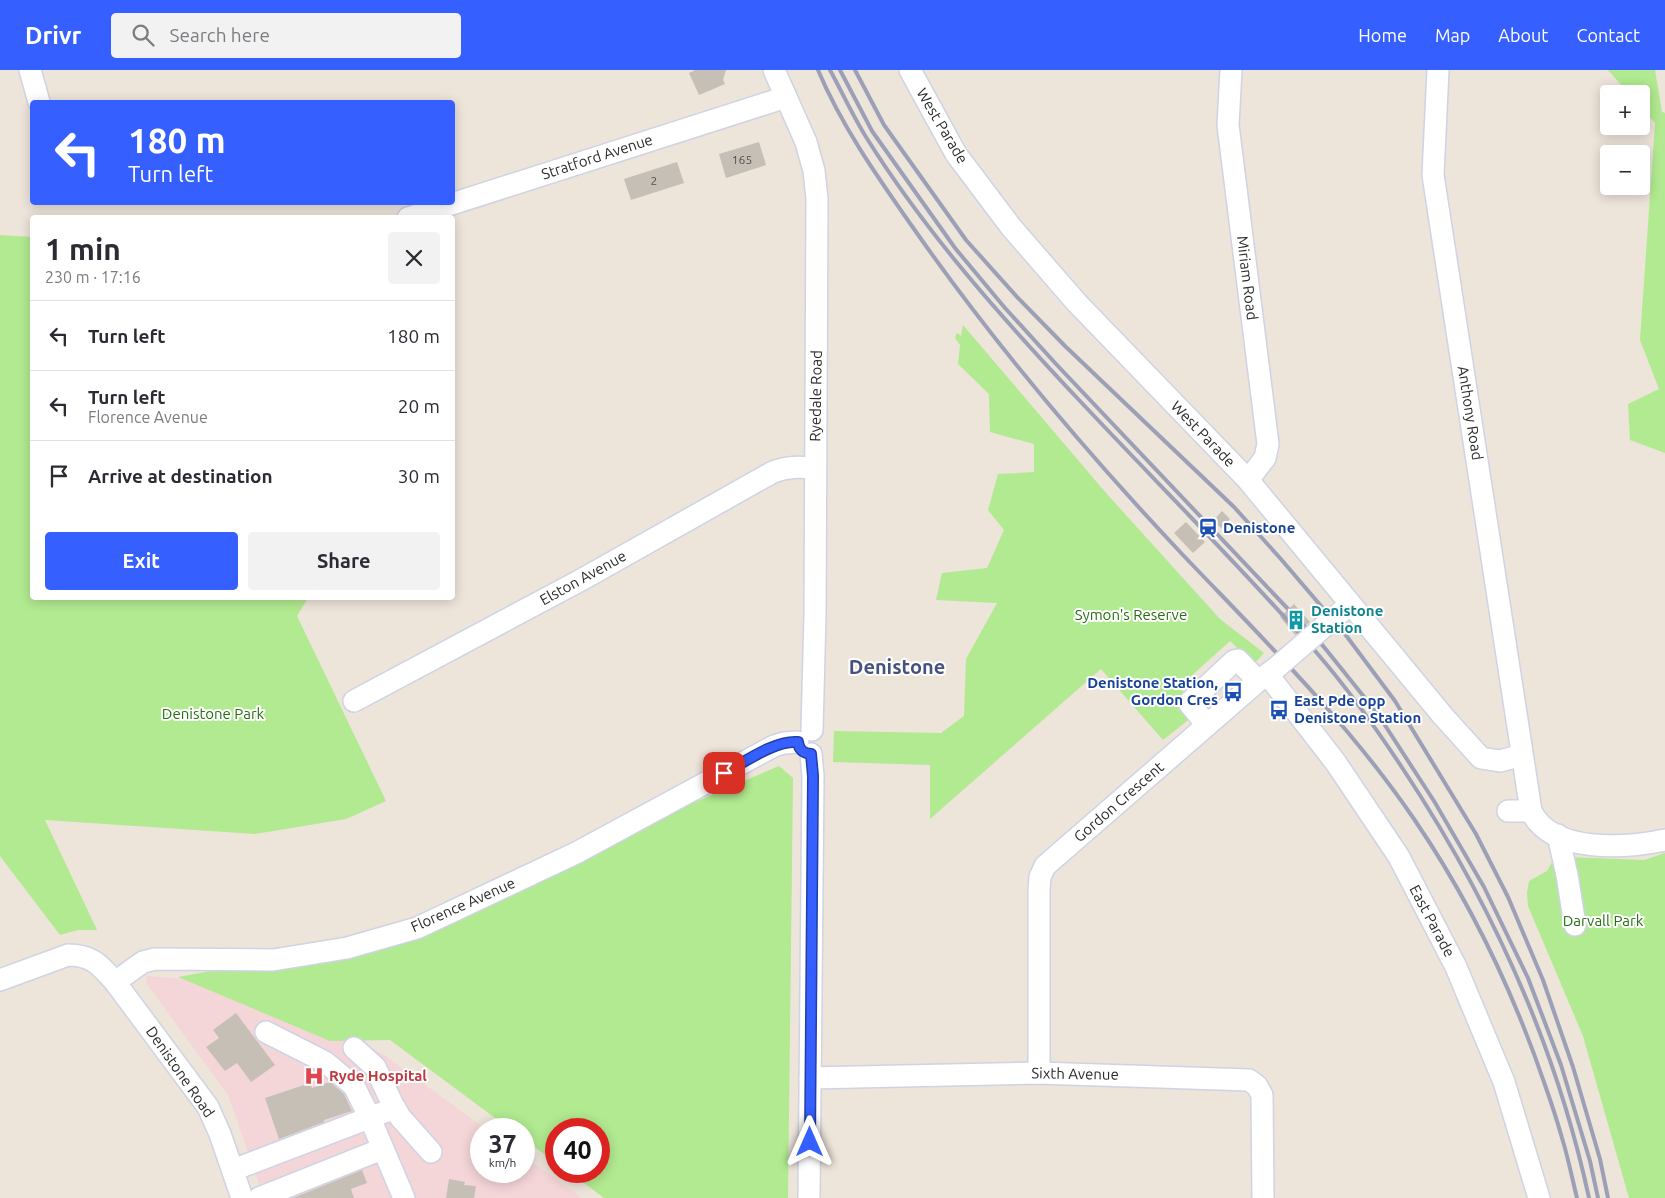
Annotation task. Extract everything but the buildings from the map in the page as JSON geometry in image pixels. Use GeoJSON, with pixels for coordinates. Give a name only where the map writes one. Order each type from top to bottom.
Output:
{"type":"FeatureCollection","features":[{"type":"Feature","properties":{"kind":"street"},"geometry":{"type":"LineString","coordinates":[[30,70],[38,100]]}},
{"type":"Feature","properties":{"kind":"street","name":"Ryedale Road"},"geometry":{"type":"LineString","coordinates":[[774,70],[806,142],[814,171],[817,199],[815,615],[807,742],[813,786],[809,1198]]}},
{"type":"Feature","properties":{"kind":"street","name":"West Parade"},"geometry":{"type":"LineString","coordinates":[[910,70],[956,154],[1011,227],[1077,303],[1248,480],[1346,607],[1443,716],[1481,758],[1500,761],[1522,755]]}},
{"type":"Feature","properties":{"kind":"street","name":"Miriam Road"},"geometry":{"type":"LineString","coordinates":[[1231,70],[1228,125],[1268,444],[1265,458],[1248,480]]}},
{"type":"Feature","properties":{"kind":"street","name":"Anthony Road"},"geometry":{"type":"LineString","coordinates":[[1438,70],[1433,175],[1531,811]]}},
{"type":"Feature","properties":{"kind":"street","name":"Stratford Avenue"},"geometry":{"type":"LineString","coordinates":[[455,203],[786,97]]}},
{"type":"Feature","properties":{"kind":"street","name":"Stratford Avenue"},"geometry":{"type":"LineString","coordinates":[[417,215],[449,205]]}},
{"type":"Feature","properties":{"kind":"street","name":"Elston Avenue"},"geometry":{"type":"LineString","coordinates":[[354,701],[581,580],[773,472],[794,467],[815,468]]}},
{"type":"Feature","properties":{"kind":"street","name":"Gordon Crescent"},"geometry":{"type":"LineString","coordinates":[[1038,1072],[1039,889],[1040,877],[1045,866],[1346,607]]}},
{"type":"Feature","properties":{"kind":"street","name":"East Parade"},"geometry":{"type":"LineString","coordinates":[[1207,725],[1189,704],[1190,701],[1234,661],[1238,660],[1267,675],[1336,763],[1399,857],[1456,967],[1504,1082],[1539,1198]]}},
{"type":"Feature","properties":{"kind":"street","name":"Florence Avenue"},"geometry":{"type":"LineString","coordinates":[[115,982],[142,962],[154,959],[273,960],[348,948],[417,928],[576,853],[774,746],[791,741],[807,742]]}},
{"type":"Feature","properties":{"kind":"street"},"geometry":{"type":"LineString","coordinates":[[1508,811],[1531,811],[1534,818],[1544,828],[1585,845],[1641,845],[1665,840]]}},
{"type":"Feature","properties":{"kind":"street"},"geometry":{"type":"LineString","coordinates":[[1558,835],[1567,875],[1574,925]]}},
{"type":"Feature","properties":{"kind":"street"},"geometry":{"type":"LineString","coordinates":[[0,980],[68,955],[79,955],[91,958],[115,982]]}},
{"type":"Feature","properties":{"kind":"street","name":"Denistone Road"},"geometry":{"type":"LineString","coordinates":[[115,982],[208,1107],[242,1198]]}},
{"type":"Feature","properties":{"kind":"street"},"geometry":{"type":"LineString","coordinates":[[266,1032],[325,1062],[354,1086],[370,1118],[404,1198]]}},
{"type":"Feature","properties":{"kind":"street"},"geometry":{"type":"LineString","coordinates":[[354,1048],[375,1067],[400,1116],[431,1152]]}},
{"type":"Feature","properties":{"kind":"street","name":"Sixth Avenue"},"geometry":{"type":"LineString","coordinates":[[810,1078],[1038,1072],[1249,1080],[1257,1086],[1262,1095],[1263,1198]]}},
{"type":"Feature","properties":{"kind":"street"},"geometry":{"type":"LineString","coordinates":[[233,1170],[395,1108]]}},
{"type":"Feature","properties":{"kind":"street"},"geometry":{"type":"LineString","coordinates":[[258,1198],[382,1149]]}},
{"type":"Feature","properties":{"kind":"shaded area","name":"Ryde Hospital"},"geometry":{"type":"Polygon","coordinates":[[[147,976],[266,985],[387,1057],[471,1118],[470,1183],[535,1183],[535,1164],[545,1171],[545,1183],[561,1183],[582,1198],[264,1198],[228,1095],[146,983],[147,976]]]}},
{"type":"Feature","properties":{"kind":"green space"},"geometry":{"type":"Polygon","coordinates":[[[1608,70],[1655,70],[1662,112],[1665,113],[1665,453],[1630,440],[1628,404],[1659,389],[1640,340],[1655,123],[1650,117],[1650,85],[1621,85],[1608,70]]]}},
{"type":"Feature","properties":{"kind":"green space","name":"Denistone Park"},"geometry":{"type":"Polygon","coordinates":[[[0,235],[30,237],[30,600],[307,600],[297,616],[386,801],[346,819],[255,834],[45,820],[97,930],[78,930],[60,935],[0,856],[0,235]]]}},
{"type":"Feature","properties":{"kind":"green space","name":"Symon's Reserve"},"geometry":{"type":"Polygon","coordinates":[[[963,325],[1106,493],[1220,619],[1264,653],[1254,664],[1230,641],[1179,687],[1201,710],[1163,740],[1101,669],[930,819],[930,765],[833,762],[834,731],[941,733],[964,716],[966,659],[997,603],[936,600],[942,573],[987,568],[1004,530],[988,510],[998,474],[1034,472],[1034,444],[990,432],[989,394],[958,364],[960,345],[955,338],[957,333],[961,336],[963,325]]]}},
{"type":"Feature","properties":{"kind":"green space"},"geometry":{"type":"Polygon","coordinates":[[[779,766],[793,778],[788,1198],[604,1198],[584,1183],[610,1183],[610,1118],[545,1118],[545,1155],[535,1147],[535,1118],[495,1118],[390,1040],[330,1041],[178,977],[407,935],[576,853],[779,766]]]}},
{"type":"Feature","properties":{"kind":"green space","name":"Darvall Park"},"geometry":{"type":"Polygon","coordinates":[[[1558,852],[1567,857],[1644,860],[1665,853],[1665,1198],[1629,1198],[1583,1036],[1528,906],[1527,893],[1529,881],[1547,871],[1558,852]]]}},
{"type":"Feature","properties":{"kind":"railway"},"geometry":{"type":"LineString","coordinates":[[818,70],[838,112],[875,172],[945,272],[1009,356],[1111,477],[1333,715],[1388,783],[1414,819],[1472,914],[1519,1015],[1552,1104],[1577,1198]]}},
{"type":"Feature","properties":{"kind":"railway"},"geometry":{"type":"LineString","coordinates":[[830,70],[861,129],[889,172],[939,241],[966,274],[1050,369],[1316,652],[1350,694],[1393,754],[1464,869],[1516,975],[1558,1085],[1575,1141],[1589,1198]]}},
{"type":"Feature","properties":{"kind":"railway"},"geometry":{"type":"LineString","coordinates":[[840,70],[872,131],[955,248],[1005,308],[1324,647],[1377,713],[1434,801],[1484,887],[1528,978],[1561,1065],[1590,1161],[1598,1198]]}},
{"type":"Feature","properties":{"kind":"railway"},"geometry":{"type":"LineString","coordinates":[[855,70],[884,125],[966,240],[1017,297],[1065,346],[1234,507],[1345,634],[1395,701],[1476,834],[1508,897],[1543,980],[1573,1067],[1600,1159],[1608,1198]]}},
{"type":"Feature","properties":{"kind":"place","name":"Denistone"},"geometry":{"type":"Point","coordinates":[1208,528]}},
{"type":"Feature","properties":{"kind":"place","name":"Denistone Station"},"geometry":{"type":"Point","coordinates":[1296,620]}},
{"type":"Feature","properties":{"kind":"place","name":"Denistone Station, Gordon Cres"},"geometry":{"type":"Point","coordinates":[1233,692]}},
{"type":"Feature","properties":{"kind":"place","name":"East Pde opp Denistone Station"},"geometry":{"type":"Point","coordinates":[1279,710]}},
{"type":"Feature","properties":{"kind":"place","name":"Ryde Hospital"},"geometry":{"type":"Point","coordinates":[314,1076]}},
{"type":"Feature","properties":{"kind":"district","name":"Denistone"},"geometry":{"type":"Point","coordinates":[897,667]}},
{"type":"Feature","properties":{"kind":"route"},"geometry":{"type":"LineString","coordinates":[[724,773],[774,746],[791,741],[798,742],[798,746],[803,752],[811,754],[813,776],[810,1142]]}}]}
